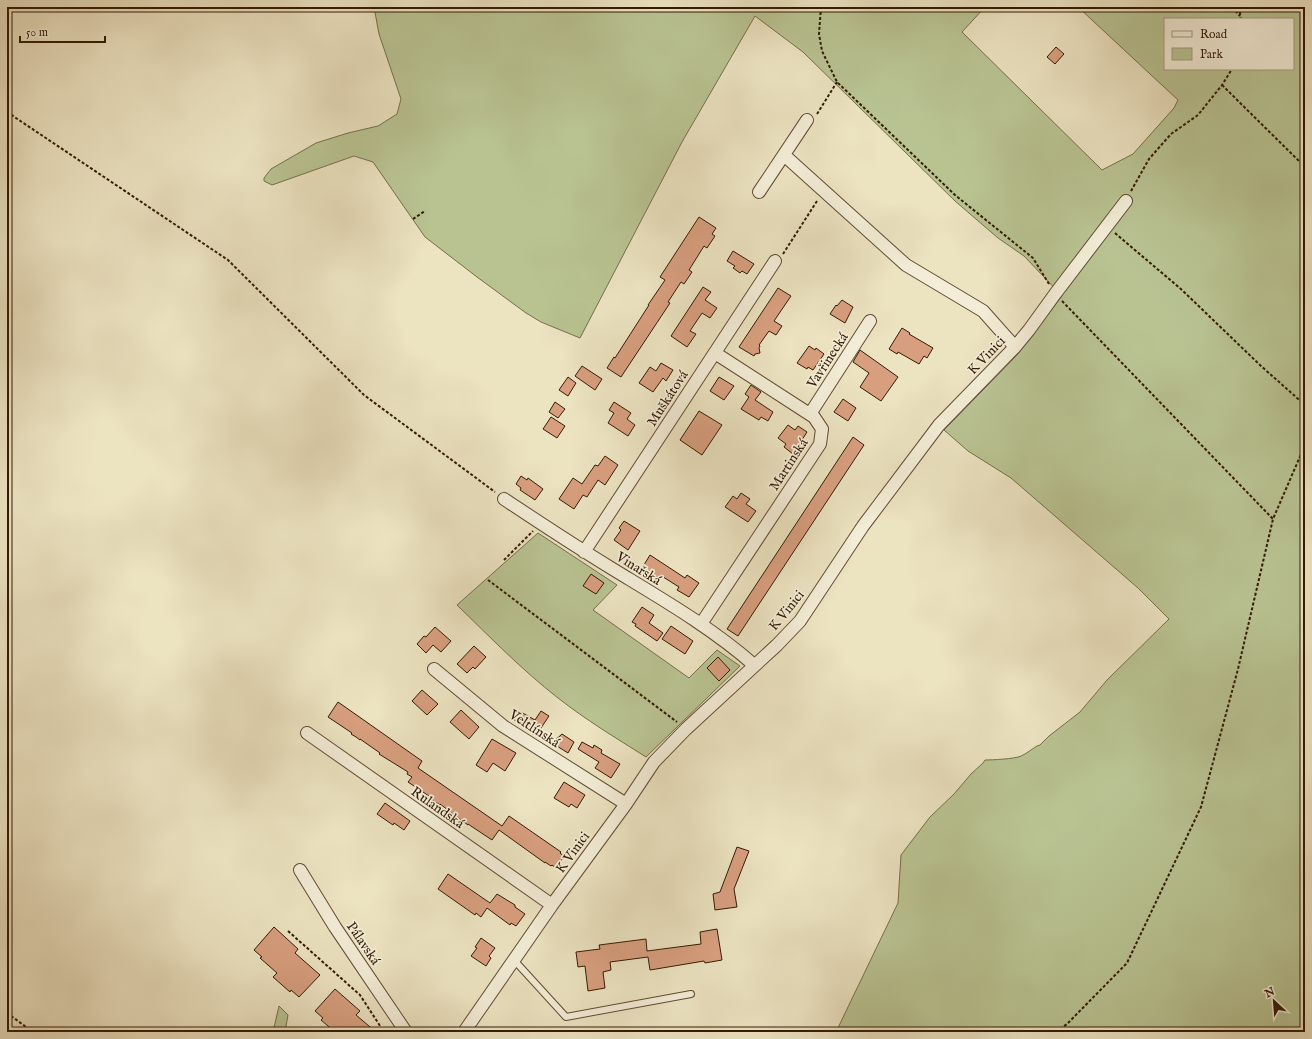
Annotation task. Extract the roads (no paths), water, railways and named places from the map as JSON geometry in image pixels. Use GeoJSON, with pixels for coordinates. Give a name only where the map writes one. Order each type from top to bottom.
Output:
{"type":"FeatureCollection","features":[{"type":"Feature","properties":{"kind":"street"},"geometry":{"type":"LineString","coordinates":[[759,192],[807,120]]}},
{"type":"Feature","properties":{"kind":"street"},"geometry":{"type":"LineString","coordinates":[[784,155],[906,265],[983,311],[1015,347]]}},
{"type":"Feature","properties":{"kind":"street","name":"K Vinici"},"geometry":{"type":"LineString","coordinates":[[464,1032],[552,905],[626,804],[654,762],[686,729],[777,645],[800,621],[863,526],[939,425],[1015,347],[1126,201]]}},
{"type":"Feature","properties":{"kind":"street","name":"Muškátová"},"geometry":{"type":"LineString","coordinates":[[584,552],[778,258]]}},
{"type":"Feature","properties":{"kind":"street","name":"Vavřinecká"},"geometry":{"type":"LineString","coordinates":[[810,414],[870,321]]}},
{"type":"Feature","properties":{"kind":"street","name":"Martinská"},"geometry":{"type":"LineString","coordinates":[[701,624],[820,444],[822,429],[810,414],[714,353]]}},
{"type":"Feature","properties":{"kind":"street","name":"Vinařská"},"geometry":{"type":"LineString","coordinates":[[504,499],[584,552],[701,624],[754,665]]}},
{"type":"Feature","properties":{"kind":"street","name":"Veltlínská"},"geometry":{"type":"LineString","coordinates":[[434,669],[503,726],[626,804]]}},
{"type":"Feature","properties":{"kind":"street","name":"Rulandská"},"geometry":{"type":"LineString","coordinates":[[307,733],[552,905]]}},
{"type":"Feature","properties":{"kind":"street","name":"Pálavská"},"geometry":{"type":"LineString","coordinates":[[300,870],[335,927],[406,1032]]}},
{"type":"Feature","properties":{"kind":"lane"},"geometry":{"type":"LineString","coordinates":[[514,960],[566,1017],[691,994]]}}]}
